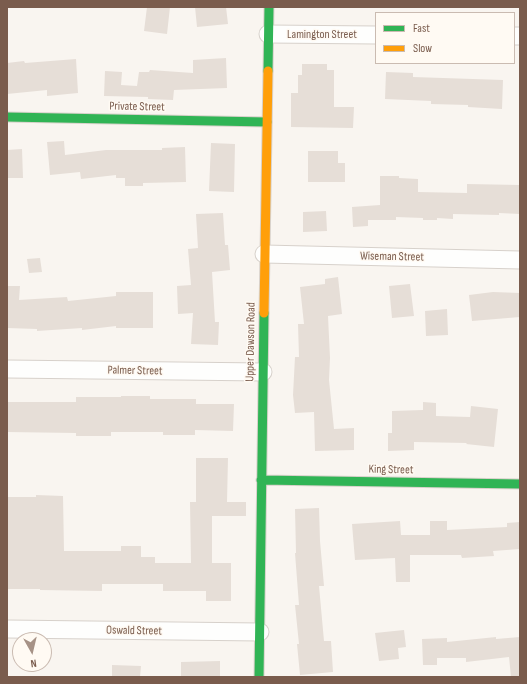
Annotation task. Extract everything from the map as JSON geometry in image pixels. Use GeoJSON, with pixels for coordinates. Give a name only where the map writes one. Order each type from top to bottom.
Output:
{"type":"FeatureCollection","features":[{"type":"Feature","properties":{"kind":"street","name":"Upper Dawson Road"},"geometry":{"type":"LineString","coordinates":[[259,677],[264,254],[269,7]]}},
{"type":"Feature","properties":{"kind":"street","name":"Lamington Street"},"geometry":{"type":"LineString","coordinates":[[268,34],[375,35]]}},
{"type":"Feature","properties":{"kind":"street","name":"Private Street"},"geometry":{"type":"LineString","coordinates":[[7,117],[267,122]]}},
{"type":"Feature","properties":{"kind":"street","name":"Wiseman Street"},"geometry":{"type":"LineString","coordinates":[[264,254],[520,260]]}},
{"type":"Feature","properties":{"kind":"street","name":"Palmer Street"},"geometry":{"type":"LineString","coordinates":[[7,370],[263,372]]}},
{"type":"Feature","properties":{"kind":"street","name":"King Street"},"geometry":{"type":"LineString","coordinates":[[261,480],[520,484]]}},
{"type":"Feature","properties":{"kind":"street","name":"Oswald Street"},"geometry":{"type":"LineString","coordinates":[[7,629],[260,632]]}},
{"type":"Feature","properties":{"kind":"building"},"geometry":{"type":"Polygon","coordinates":[[[147,7],[170,7],[167,34],[144,31],[147,7]]]}},
{"type":"Feature","properties":{"kind":"building"},"geometry":{"type":"Polygon","coordinates":[[[195,7],[226,7],[228,24],[197,27],[195,7]]]}},
{"type":"Feature","properties":{"kind":"building"},"geometry":{"type":"Polygon","coordinates":[[[226,58],[227,88],[174,90],[173,100],[148,99],[148,97],[104,96],[105,71],[122,72],[121,85],[137,86],[139,72],[149,72],[150,70],[193,73],[193,60],[226,58]]]}},
{"type":"Feature","properties":{"kind":"building"},"geometry":{"type":"Polygon","coordinates":[[[76,59],[78,93],[47,96],[47,90],[7,94],[7,63],[76,59]]]}},
{"type":"Feature","properties":{"kind":"building"},"geometry":{"type":"Polygon","coordinates":[[[302,64],[327,64],[327,70],[334,70],[334,107],[354,107],[353,128],[291,127],[291,93],[298,93],[298,75],[302,75],[302,64]]]}},
{"type":"Feature","properties":{"kind":"building"},"geometry":{"type":"Polygon","coordinates":[[[386,72],[413,73],[413,77],[503,80],[502,109],[468,107],[468,105],[431,104],[431,101],[385,99],[386,72]]]}},
{"type":"Feature","properties":{"kind":"building"},"geometry":{"type":"Polygon","coordinates":[[[64,141],[65,155],[106,150],[162,150],[162,148],[185,147],[186,182],[143,183],[143,186],[125,186],[125,178],[116,178],[116,175],[81,179],[80,172],[50,175],[47,142],[64,141]]]}},
{"type":"Feature","properties":{"kind":"building"},"geometry":{"type":"Polygon","coordinates":[[[211,143],[235,144],[234,192],[209,191],[211,143]]]}},
{"type":"Feature","properties":{"kind":"building"},"geometry":{"type":"Polygon","coordinates":[[[22,149],[23,178],[7,178],[7,150],[22,149]]]}},
{"type":"Feature","properties":{"kind":"building"},"geometry":{"type":"Polygon","coordinates":[[[308,151],[338,151],[338,163],[345,163],[345,182],[308,182],[308,151]]]}},
{"type":"Feature","properties":{"kind":"building"},"geometry":{"type":"Polygon","coordinates":[[[380,176],[399,176],[399,178],[418,179],[418,192],[467,193],[467,184],[520,185],[520,214],[453,214],[453,219],[437,218],[437,220],[396,217],[396,220],[368,220],[368,226],[353,227],[352,207],[380,205],[380,176]]]}},
{"type":"Feature","properties":{"kind":"building"},"geometry":{"type":"Polygon","coordinates":[[[326,211],[327,231],[303,232],[303,212],[326,211]]]}},
{"type":"Feature","properties":{"kind":"building"},"geometry":{"type":"Polygon","coordinates":[[[223,213],[225,245],[228,245],[230,270],[212,272],[215,322],[219,322],[218,345],[191,344],[193,313],[178,314],[177,286],[191,285],[188,249],[198,248],[196,214],[223,213]]]}},
{"type":"Feature","properties":{"kind":"building"},"geometry":{"type":"Polygon","coordinates":[[[40,258],[42,272],[29,273],[27,259],[40,258]]]}},
{"type":"Feature","properties":{"kind":"building"},"geometry":{"type":"Polygon","coordinates":[[[338,277],[342,314],[328,316],[330,358],[329,380],[334,429],[354,428],[354,450],[315,451],[314,412],[295,413],[293,395],[295,357],[299,357],[298,324],[304,324],[300,287],[325,284],[325,279],[338,277]]]}},
{"type":"Feature","properties":{"kind":"building"},"geometry":{"type":"Polygon","coordinates":[[[410,284],[414,316],[392,318],[389,286],[410,284]]]}},
{"type":"Feature","properties":{"kind":"building"},"geometry":{"type":"Polygon","coordinates":[[[7,286],[20,286],[19,300],[67,297],[68,301],[116,296],[116,292],[153,292],[153,328],[116,328],[116,326],[82,330],[82,328],[37,331],[37,329],[7,328],[7,286]]]}},
{"type":"Feature","properties":{"kind":"building"},"geometry":{"type":"Polygon","coordinates":[[[493,292],[520,293],[520,317],[472,321],[469,295],[493,292]]]}},
{"type":"Feature","properties":{"kind":"building"},"geometry":{"type":"Polygon","coordinates":[[[447,309],[448,335],[426,336],[425,311],[447,309]]]}},
{"type":"Feature","properties":{"kind":"building"},"geometry":{"type":"Polygon","coordinates":[[[150,396],[150,399],[196,399],[196,404],[234,404],[233,431],[195,430],[195,435],[163,435],[163,432],[111,432],[111,436],[76,436],[76,433],[7,432],[7,402],[76,402],[76,397],[150,396]]]}},
{"type":"Feature","properties":{"kind":"building"},"geometry":{"type":"Polygon","coordinates":[[[423,402],[436,403],[436,416],[470,417],[471,406],[498,409],[494,447],[466,444],[467,443],[414,442],[414,450],[388,451],[388,433],[392,433],[392,411],[423,410],[423,402]]]}},
{"type":"Feature","properties":{"kind":"building"},"geometry":{"type":"Polygon","coordinates":[[[196,458],[228,458],[227,502],[246,502],[246,516],[212,516],[212,563],[231,563],[231,601],[206,601],[206,591],[163,591],[163,584],[102,584],[102,591],[7,589],[7,497],[36,497],[36,495],[63,496],[64,551],[121,551],[121,546],[141,546],[141,557],[155,557],[155,563],[191,563],[190,502],[196,502],[196,458]]]}},
{"type":"Feature","properties":{"kind":"building"},"geometry":{"type":"Polygon","coordinates":[[[319,508],[324,586],[319,586],[324,641],[331,641],[333,672],[300,675],[297,644],[299,644],[295,605],[299,605],[295,553],[295,509],[319,508]]]}},
{"type":"Feature","properties":{"kind":"building"},"geometry":{"type":"Polygon","coordinates":[[[400,521],[401,535],[430,535],[430,521],[447,521],[447,530],[507,527],[507,523],[520,522],[520,549],[493,551],[494,556],[462,558],[461,555],[410,555],[410,582],[396,582],[395,558],[355,560],[352,524],[400,521]]]}},
{"type":"Feature","properties":{"kind":"building"},"geometry":{"type":"Polygon","coordinates":[[[404,630],[406,647],[398,648],[399,659],[379,661],[375,633],[404,630]]]}},
{"type":"Feature","properties":{"kind":"building"},"geometry":{"type":"Polygon","coordinates":[[[496,637],[496,639],[520,637],[520,677],[511,677],[509,657],[466,662],[466,658],[437,658],[437,665],[423,665],[422,639],[447,638],[447,642],[496,637]]]}},
{"type":"Feature","properties":{"kind":"building"},"geometry":{"type":"Polygon","coordinates":[[[220,661],[220,677],[181,677],[181,662],[220,661]]]}},
{"type":"Feature","properties":{"kind":"building"},"geometry":{"type":"Polygon","coordinates":[[[112,665],[141,666],[140,677],[112,677],[112,665]]]}},
{"type":"Feature","properties":{"kind":"traffic: fast"},"geometry":{"type":"LineString","coordinates":[[268,71],[269,7]]}},
{"type":"Feature","properties":{"kind":"traffic: fast"},"geometry":{"type":"LineString","coordinates":[[7,117],[267,122]]}},
{"type":"Feature","properties":{"kind":"traffic: fast"},"geometry":{"type":"LineString","coordinates":[[259,677],[264,313]]}},
{"type":"Feature","properties":{"kind":"traffic: fast"},"geometry":{"type":"LineString","coordinates":[[261,480],[520,484]]}},
{"type":"Feature","properties":{"kind":"traffic: slow"},"geometry":{"type":"LineString","coordinates":[[264,313],[268,71]]}}]}
